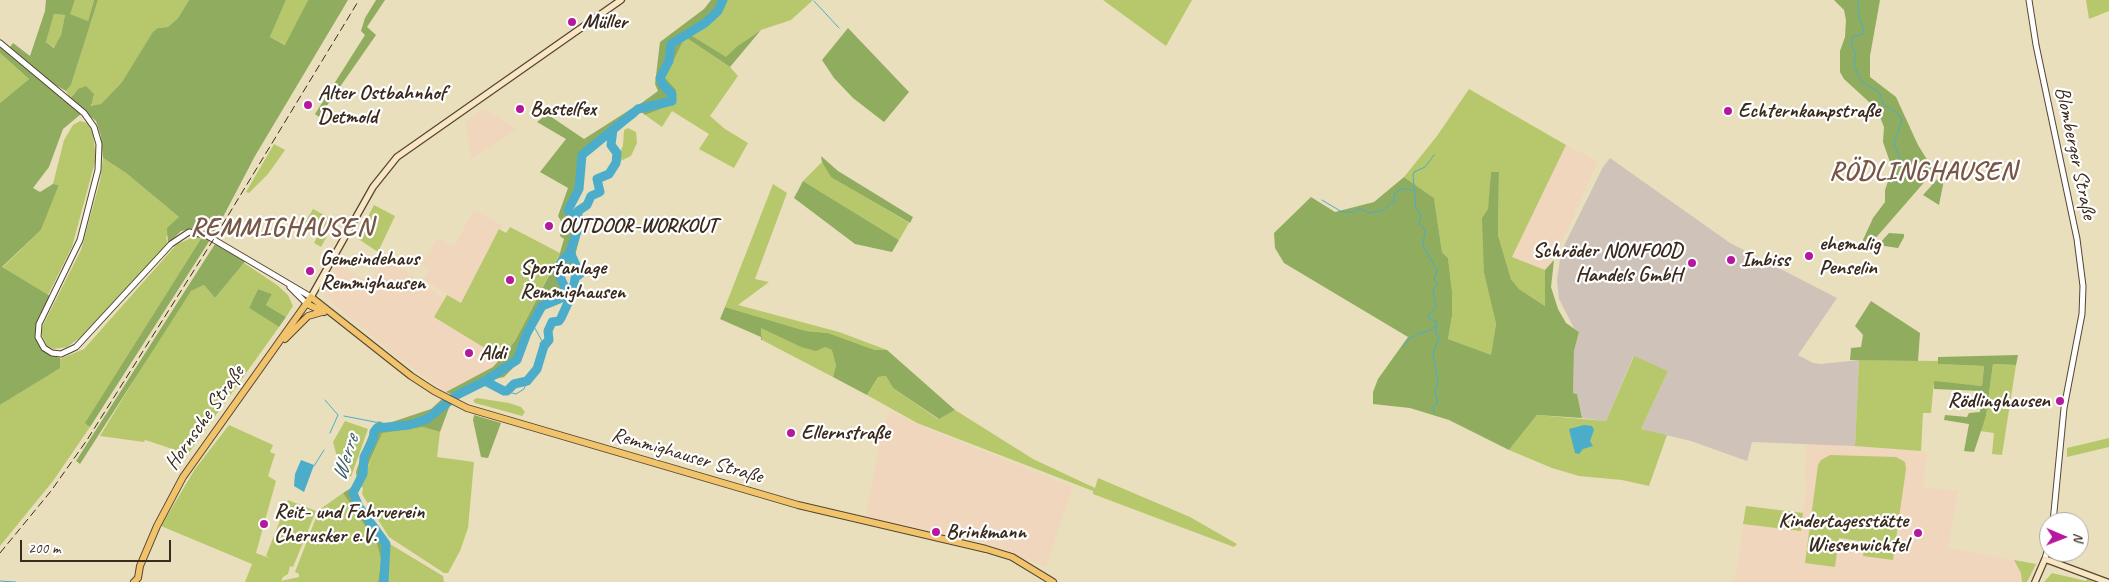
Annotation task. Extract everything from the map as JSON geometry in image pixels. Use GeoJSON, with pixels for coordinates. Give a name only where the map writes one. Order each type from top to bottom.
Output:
{"type":"FeatureCollection","features":[{"type":"Feature","properties":{"kind":"main road"},"geometry":{"type":"LineString","coordinates":[[311,297],[373,187],[397,157],[621,0]]}},
{"type":"Feature","properties":{"kind":"main road","name":"Hornsche Straße"},"geometry":{"type":"LineString","coordinates":[[134,582],[136,571],[140,566],[157,526],[183,477],[311,297]]}},
{"type":"Feature","properties":{"kind":"main road","name":"Remmighauser Straße"},"geometry":{"type":"LineString","coordinates":[[311,297],[411,376],[445,398],[489,416],[798,505],[986,549],[1012,557],[1053,582]]}},
{"type":"Feature","properties":{"kind":"main road","name":"Remmighauser Straße"},"geometry":{"type":"LineString","coordinates":[[306,306],[334,315]]}},
{"type":"Feature","properties":{"kind":"main road"},"geometry":{"type":"LineString","coordinates":[[278,344],[293,333],[308,316],[322,312]]}},
{"type":"Feature","properties":{"kind":"main road"},"geometry":{"type":"LineString","coordinates":[[2035,582],[2044,562]]}},
{"type":"Feature","properties":{"kind":"main road"},"geometry":{"type":"LineString","coordinates":[[2053,562],[2107,582]]}},
{"type":"Feature","properties":{"kind":"street","name":"Blomberger Straße"},"geometry":{"type":"LineString","coordinates":[[2029,0],[2037,52],[2077,239],[2083,286],[2082,314],[2064,408],[2054,512]]}},
{"type":"Feature","properties":{"kind":"street"},"geometry":{"type":"LineString","coordinates":[[0,43],[84,113],[94,126],[99,138],[98,170],[80,240],[39,324],[38,337],[44,348],[52,353],[61,354],[76,347],[171,244],[189,232],[206,235],[311,297]]}},
{"type":"Feature","properties":{"kind":"street"},"geometry":{"type":"LineString","coordinates":[[288,284],[306,306]]}},
{"type":"Feature","properties":{"kind":"shaded area"},"geometry":{"type":"Polygon","coordinates":[[[484,109],[517,129],[471,159],[466,121],[484,109]]]}},
{"type":"Feature","properties":{"kind":"shaded area"},"geometry":{"type":"Polygon","coordinates":[[[1566,145],[1598,161],[1554,260],[1545,270],[1512,257],[1566,145]]]}},
{"type":"Feature","properties":{"kind":"shaded area"},"geometry":{"type":"Polygon","coordinates":[[[1610,158],[1730,243],[1837,298],[1798,355],[1813,363],[1821,364],[1859,360],[1855,446],[1752,442],[1747,461],[1691,441],[1641,429],[1668,371],[1633,357],[1606,421],[1582,418],[1577,394],[1573,393],[1574,351],[1579,332],[1574,328],[1559,299],[1557,280],[1561,252],[1603,167],[1610,158]]]}},
{"type":"Feature","properties":{"kind":"shaded area"},"geometry":{"type":"Polygon","coordinates":[[[474,210],[502,225],[461,303],[423,279],[430,269],[422,264],[437,238],[454,246],[474,210]]]}},
{"type":"Feature","properties":{"kind":"shaded area"},"geometry":{"type":"Polygon","coordinates":[[[387,258],[445,299],[434,317],[501,358],[493,367],[446,392],[397,357],[324,296],[337,265],[371,283],[387,258]]]}},
{"type":"Feature","properties":{"kind":"shaded area","name":"Brinkmann"},"geometry":{"type":"Polygon","coordinates":[[[890,410],[914,423],[1073,487],[1046,567],[978,540],[868,517],[866,511],[875,467],[883,429],[890,410]]]}},
{"type":"Feature","properties":{"kind":"shaded area"},"geometry":{"type":"Polygon","coordinates":[[[1823,443],[1927,452],[1923,487],[1958,491],[1948,548],[2037,564],[2029,582],[1731,582],[1737,571],[1746,506],[1803,513],[1807,484],[1805,484],[1806,445],[1823,443]]]}},
{"type":"Feature","properties":{"kind":"green space"},"geometry":{"type":"Polygon","coordinates":[[[46,0],[75,0],[70,14],[88,21],[94,0],[98,0],[71,85],[66,91],[52,83],[10,47],[13,43],[30,56],[45,11],[46,0]],[[54,14],[46,42],[54,48],[61,35],[65,15],[54,14]]]}},
{"type":"Feature","properties":{"kind":"green space"},"geometry":{"type":"Polygon","coordinates":[[[75,0],[94,0],[88,21],[69,14],[75,0]]]}},
{"type":"Feature","properties":{"kind":"green space"},"geometry":{"type":"Polygon","coordinates":[[[98,0],[189,0],[178,18],[168,27],[158,28],[122,82],[101,104],[93,107],[90,102],[94,97],[78,89],[70,99],[66,91],[71,85],[98,0]]]}},
{"type":"Feature","properties":{"kind":"green space"},"geometry":{"type":"Polygon","coordinates":[[[189,0],[286,0],[270,37],[285,45],[308,0],[348,0],[255,156],[213,236],[206,232],[206,228],[201,227],[181,231],[168,244],[167,228],[179,217],[126,173],[103,158],[101,136],[96,121],[70,99],[78,89],[86,86],[94,94],[91,106],[101,104],[122,82],[153,32],[158,28],[168,27],[178,18],[189,0]]]}},
{"type":"Feature","properties":{"kind":"green space"},"geometry":{"type":"Polygon","coordinates":[[[286,0],[308,0],[286,45],[270,37],[286,0]]]}},
{"type":"Feature","properties":{"kind":"green space"},"geometry":{"type":"Polygon","coordinates":[[[376,0],[385,0],[367,27],[376,35],[319,117],[315,114],[365,35],[361,31],[365,18],[376,0]]]}},
{"type":"Feature","properties":{"kind":"green space"},"geometry":{"type":"Polygon","coordinates":[[[711,0],[721,0],[704,23],[689,34],[726,57],[736,47],[761,30],[730,67],[685,37],[665,78],[676,90],[674,104],[645,115],[636,107],[658,91],[655,84],[660,42],[704,9],[711,0]]]}},
{"type":"Feature","properties":{"kind":"green space"},"geometry":{"type":"Polygon","coordinates":[[[721,0],[813,0],[791,20],[761,30],[736,47],[726,58],[689,34],[703,24],[721,0]]]}},
{"type":"Feature","properties":{"kind":"green space"},"geometry":{"type":"Polygon","coordinates":[[[1103,0],[1192,0],[1166,46],[1103,0]]]}},
{"type":"Feature","properties":{"kind":"green space"},"geometry":{"type":"Polygon","coordinates":[[[1834,0],[1880,0],[1870,56],[1870,77],[1896,97],[1918,145],[1934,171],[1867,248],[1862,242],[1873,218],[1885,202],[1885,190],[1891,173],[1891,165],[1883,142],[1884,127],[1880,117],[1868,101],[1844,79],[1840,72],[1840,51],[1845,37],[1846,20],[1844,10],[1834,0]]]}},
{"type":"Feature","properties":{"kind":"green space"},"geometry":{"type":"Polygon","coordinates":[[[2086,0],[2109,0],[2109,11],[2089,19],[2086,0]]]}},
{"type":"Feature","properties":{"kind":"green space"},"geometry":{"type":"Polygon","coordinates":[[[54,14],[65,15],[61,35],[55,48],[46,42],[54,14]]]}},
{"type":"Feature","properties":{"kind":"green space"},"geometry":{"type":"Polygon","coordinates":[[[848,28],[909,92],[884,122],[853,98],[834,78],[822,60],[848,28]]]}},
{"type":"Feature","properties":{"kind":"green space"},"geometry":{"type":"Polygon","coordinates":[[[685,37],[730,67],[738,76],[710,116],[725,129],[748,143],[734,168],[699,149],[709,134],[672,111],[662,127],[645,115],[674,104],[664,78],[685,37]]]}},
{"type":"Feature","properties":{"kind":"green space"},"geometry":{"type":"Polygon","coordinates":[[[0,46],[81,114],[63,129],[49,167],[33,188],[40,192],[53,184],[59,185],[41,230],[2,267],[50,296],[35,332],[40,346],[49,355],[60,358],[60,368],[0,405],[0,103],[29,79],[0,53],[0,46]]]}},
{"type":"Feature","properties":{"kind":"green space"},"geometry":{"type":"Polygon","coordinates":[[[0,53],[29,79],[0,103],[0,53]]]}},
{"type":"Feature","properties":{"kind":"green space"},"geometry":{"type":"Polygon","coordinates":[[[1469,89],[1566,145],[1512,257],[1545,270],[1545,306],[1519,289],[1511,279],[1498,235],[1499,172],[1491,172],[1484,273],[1496,324],[1491,356],[1448,339],[1452,316],[1452,291],[1448,258],[1442,252],[1434,198],[1404,177],[1437,136],[1469,89]]]}},
{"type":"Feature","properties":{"kind":"green space"},"geometry":{"type":"Polygon","coordinates":[[[631,109],[637,116],[586,154],[580,169],[577,192],[569,211],[583,225],[576,252],[575,266],[564,264],[560,270],[570,290],[564,301],[543,309],[512,369],[504,377],[495,379],[484,377],[455,396],[446,392],[493,367],[501,358],[515,341],[559,256],[564,239],[560,236],[562,223],[558,216],[568,188],[540,172],[566,139],[537,122],[547,114],[584,139],[631,109]]]}},
{"type":"Feature","properties":{"kind":"green space"},"geometry":{"type":"Polygon","coordinates":[[[80,121],[88,123],[93,134],[96,158],[72,247],[48,295],[2,268],[41,230],[59,185],[53,184],[64,140],[73,125],[80,121]]]}},
{"type":"Feature","properties":{"kind":"green space"},"geometry":{"type":"Polygon","coordinates":[[[628,128],[636,132],[637,143],[631,156],[616,163],[617,153],[621,151],[623,145],[624,130],[628,128]]]}},
{"type":"Feature","properties":{"kind":"green space"},"geometry":{"type":"Polygon","coordinates":[[[274,144],[285,150],[268,174],[249,193],[246,192],[274,144]]]}},
{"type":"Feature","properties":{"kind":"green space"},"geometry":{"type":"Polygon","coordinates":[[[821,156],[838,171],[913,217],[910,223],[831,177],[822,162],[821,156]]]}},
{"type":"Feature","properties":{"kind":"green space"},"geometry":{"type":"Polygon","coordinates":[[[103,158],[126,173],[179,217],[166,238],[168,244],[81,337],[67,347],[54,349],[47,346],[40,331],[81,250],[100,181],[103,158]]]}},
{"type":"Feature","properties":{"kind":"green space"},"geometry":{"type":"Polygon","coordinates":[[[822,162],[832,177],[909,223],[899,240],[803,181],[822,162]]]}},
{"type":"Feature","properties":{"kind":"green space"},"geometry":{"type":"Polygon","coordinates":[[[1491,172],[1499,172],[1498,235],[1511,279],[1519,289],[1545,306],[1545,270],[1554,260],[1551,287],[1558,309],[1566,323],[1579,332],[1574,351],[1573,393],[1577,394],[1582,418],[1537,415],[1509,450],[1449,420],[1410,408],[1373,404],[1373,392],[1378,379],[1408,337],[1284,263],[1275,248],[1274,233],[1311,197],[1335,212],[1374,202],[1404,177],[1434,198],[1442,252],[1448,258],[1452,291],[1452,316],[1448,339],[1491,355],[1496,324],[1484,273],[1482,218],[1488,209],[1491,172]]]}},
{"type":"Feature","properties":{"kind":"green space"},"geometry":{"type":"Polygon","coordinates":[[[1940,176],[1944,180],[1939,205],[1923,195],[1940,176]]]}},
{"type":"Feature","properties":{"kind":"green space"},"geometry":{"type":"Polygon","coordinates":[[[803,181],[899,240],[892,252],[855,244],[794,198],[803,181]]]}},
{"type":"Feature","properties":{"kind":"green space"},"geometry":{"type":"Polygon","coordinates":[[[773,184],[787,193],[755,279],[769,282],[738,305],[839,332],[887,350],[875,350],[828,333],[806,331],[725,307],[773,184]]]}},
{"type":"Feature","properties":{"kind":"green space"},"geometry":{"type":"Polygon","coordinates":[[[374,205],[395,216],[378,252],[357,238],[374,205]]]}},
{"type":"Feature","properties":{"kind":"green space"},"geometry":{"type":"Polygon","coordinates":[[[313,209],[335,221],[321,247],[314,243],[321,230],[310,224],[308,226],[304,224],[313,209]]]}},
{"type":"Feature","properties":{"kind":"green space","name":"Sportanlage Remmighausen"},"geometry":{"type":"Polygon","coordinates":[[[510,227],[560,253],[515,341],[501,358],[434,317],[447,295],[461,303],[499,229],[506,233],[510,227]]]}},
{"type":"Feature","properties":{"kind":"green space"},"geometry":{"type":"Polygon","coordinates":[[[1889,233],[1904,234],[1898,248],[1878,245],[1889,233]]]}},
{"type":"Feature","properties":{"kind":"green space"},"geometry":{"type":"Polygon","coordinates":[[[194,237],[202,237],[86,422],[90,427],[53,481],[0,546],[0,405],[59,368],[60,359],[84,349],[177,244],[194,237]]]}},
{"type":"Feature","properties":{"kind":"green space"},"geometry":{"type":"Polygon","coordinates":[[[202,237],[210,240],[90,427],[85,423],[202,237]]]}},
{"type":"Feature","properties":{"kind":"green space"},"geometry":{"type":"Polygon","coordinates":[[[215,244],[245,261],[244,263],[215,298],[204,285],[191,291],[80,464],[76,461],[215,244]]]}},
{"type":"Feature","properties":{"kind":"green space"},"geometry":{"type":"Polygon","coordinates":[[[244,263],[277,285],[288,295],[293,306],[286,317],[266,305],[272,294],[258,289],[249,308],[279,327],[188,454],[145,440],[144,442],[100,436],[169,322],[191,291],[204,285],[215,298],[244,263]]]}},
{"type":"Feature","properties":{"kind":"green space"},"geometry":{"type":"Polygon","coordinates":[[[258,289],[272,294],[266,305],[286,317],[279,327],[249,308],[258,289]]]}},
{"type":"Feature","properties":{"kind":"green space"},"geometry":{"type":"Polygon","coordinates":[[[1871,301],[1920,333],[1918,361],[1850,360],[1851,348],[1861,347],[1863,335],[1855,326],[1871,301]]]}},
{"type":"Feature","properties":{"kind":"green space"},"geometry":{"type":"Polygon","coordinates":[[[725,307],[806,331],[828,333],[875,350],[887,350],[955,410],[939,419],[893,388],[886,376],[878,377],[867,395],[833,377],[836,365],[832,350],[825,347],[816,351],[801,347],[761,328],[762,340],[761,340],[761,337],[720,319],[725,307]]]}},
{"type":"Feature","properties":{"kind":"green space"},"geometry":{"type":"Polygon","coordinates":[[[761,327],[801,347],[825,347],[833,350],[836,365],[833,377],[762,340],[761,327]]]}},
{"type":"Feature","properties":{"kind":"green space"},"geometry":{"type":"Polygon","coordinates":[[[2018,355],[2016,365],[1993,364],[1986,416],[1974,452],[1964,451],[1969,424],[1944,420],[1945,415],[1967,417],[1969,413],[1980,412],[1982,391],[1934,389],[1934,381],[1982,386],[1984,366],[1938,364],[1938,357],[2018,355]]]}},
{"type":"Feature","properties":{"kind":"green space"},"geometry":{"type":"Polygon","coordinates":[[[1634,356],[1668,371],[1641,429],[1667,435],[1649,486],[1622,480],[1579,476],[1552,468],[1509,450],[1537,415],[1606,421],[1634,356]]]}},
{"type":"Feature","properties":{"kind":"green space"},"geometry":{"type":"Polygon","coordinates":[[[1859,360],[1938,361],[1939,364],[1984,366],[1982,386],[1934,382],[1931,413],[1923,413],[1921,451],[1855,446],[1859,360]]]}},
{"type":"Feature","properties":{"kind":"green space"},"geometry":{"type":"Polygon","coordinates":[[[1993,364],[2016,365],[2002,455],[1992,454],[1994,433],[1980,431],[1986,416],[1993,364]]]}},
{"type":"Feature","properties":{"kind":"green space"},"geometry":{"type":"Polygon","coordinates":[[[886,376],[893,388],[938,419],[955,410],[1033,459],[1095,488],[1098,478],[1190,517],[1237,544],[1234,547],[1093,494],[1093,491],[917,423],[867,395],[878,377],[886,376]]]}},
{"type":"Feature","properties":{"kind":"green space"},"geometry":{"type":"Polygon","coordinates":[[[477,398],[509,403],[521,407],[525,412],[522,416],[475,403],[473,400],[477,398]]]}},
{"type":"Feature","properties":{"kind":"green space"},"geometry":{"type":"Polygon","coordinates":[[[442,399],[450,405],[440,432],[423,427],[382,433],[355,495],[390,551],[385,582],[378,582],[381,560],[377,544],[343,493],[351,488],[357,480],[356,472],[365,445],[372,428],[379,421],[386,424],[431,409],[442,399]]]}},
{"type":"Feature","properties":{"kind":"green space"},"geometry":{"type":"Polygon","coordinates":[[[474,415],[501,423],[488,458],[481,457],[473,420],[474,415]]]}},
{"type":"Feature","properties":{"kind":"green space"},"geometry":{"type":"Polygon","coordinates":[[[345,421],[368,429],[351,477],[338,461],[333,442],[345,421]]]}},
{"type":"Feature","properties":{"kind":"green space"},"geometry":{"type":"Polygon","coordinates":[[[229,425],[273,445],[270,452],[275,454],[268,476],[276,481],[256,553],[272,559],[266,556],[288,500],[316,511],[293,567],[290,566],[288,574],[281,581],[299,577],[299,574],[295,572],[319,510],[343,493],[377,544],[381,560],[378,582],[245,582],[252,564],[161,526],[195,469],[229,425]]]}},
{"type":"Feature","properties":{"kind":"green space"},"geometry":{"type":"Polygon","coordinates":[[[423,427],[440,432],[437,457],[474,462],[468,528],[460,551],[448,573],[444,573],[389,537],[362,494],[363,488],[360,486],[382,432],[423,427]]]}},
{"type":"Feature","properties":{"kind":"green space"},"geometry":{"type":"Polygon","coordinates":[[[2109,438],[2109,447],[2067,457],[2067,448],[2109,438]]]}},
{"type":"Feature","properties":{"kind":"green space"},"geometry":{"type":"Polygon","coordinates":[[[1830,455],[1896,457],[1905,462],[1906,469],[1893,560],[1863,556],[1865,542],[1839,538],[1835,567],[1805,563],[1818,465],[1821,460],[1830,455]]]}},
{"type":"Feature","properties":{"kind":"green space"},"geometry":{"type":"Polygon","coordinates":[[[1746,506],[1803,513],[1801,531],[1743,524],[1746,506]]]}},
{"type":"Feature","properties":{"kind":"green space"},"geometry":{"type":"Polygon","coordinates":[[[385,541],[443,576],[444,582],[385,582],[390,551],[385,541]]]}},
{"type":"Feature","properties":{"kind":"green space"},"geometry":{"type":"Polygon","coordinates":[[[2014,560],[2036,564],[2027,582],[2022,582],[2021,573],[2014,560]]]}},
{"type":"Feature","properties":{"kind":"green space"},"geometry":{"type":"Polygon","coordinates":[[[2052,573],[2086,581],[2087,579],[2094,582],[2044,582],[2052,573]]]}},
{"type":"Feature","properties":{"kind":"water"},"geometry":{"type":"Polygon","coordinates":[[[1584,425],[1592,426],[1594,430],[1590,441],[1593,446],[1583,449],[1579,454],[1575,453],[1569,429],[1584,425]]]}},
{"type":"Feature","properties":{"kind":"water"},"geometry":{"type":"Polygon","coordinates":[[[301,460],[314,465],[304,492],[294,486],[295,474],[301,460]]]}},
{"type":"Feature","properties":{"kind":"waterway","name":"Werre"},"geometry":{"type":"LineString","coordinates":[[577,221],[568,210],[579,189],[582,155],[638,109],[672,101],[672,94],[663,85],[660,78],[669,61],[671,44],[705,23],[718,11],[723,0]]}},
{"type":"Feature","properties":{"kind":"waterway"},"geometry":{"type":"LineString","coordinates":[[1858,0],[1859,18],[1864,29],[1863,34],[1852,37],[1852,48],[1856,52],[1854,66],[1862,82],[1879,92],[1884,105],[1897,113],[1902,120],[1894,144],[1901,161],[1902,171],[1900,179]]}},
{"type":"Feature","properties":{"kind":"waterway"},"geometry":{"type":"LineString","coordinates":[[814,1],[839,28]]}},
{"type":"Feature","properties":{"kind":"waterway","name":"Werre"},"geometry":{"type":"LineString","coordinates":[[384,582],[386,544],[359,507],[353,493],[363,474],[364,457],[373,439],[374,432],[377,428],[409,425],[427,419],[457,395],[485,381],[507,391],[514,384],[527,381],[537,369],[544,346],[549,340],[548,331],[552,322],[559,321],[561,318],[573,292],[575,278],[580,274],[570,252],[578,228],[578,211],[587,205],[591,196],[600,192],[597,179],[609,174],[616,163],[617,153],[611,145],[613,129]]}},
{"type":"Feature","properties":{"kind":"waterway"},"geometry":{"type":"LineString","coordinates":[[1434,155],[1425,167],[1414,172],[1413,175],[1416,209],[1421,214],[1419,223],[1425,230],[1423,245],[1437,271],[1434,279],[1438,283],[1433,291],[1436,308],[1430,313],[1428,318],[1436,321],[1436,334],[1439,337],[1433,354],[1438,382],[1435,392],[1438,403],[1433,406],[1434,413]]}},
{"type":"Feature","properties":{"kind":"waterway"},"geometry":{"type":"LineString","coordinates":[[1322,200],[1342,212],[1355,212],[1359,208],[1369,213],[1384,210],[1390,203],[1394,203],[1394,194],[1399,190],[1405,188],[1413,191]]}},
{"type":"Feature","properties":{"kind":"waterway","name":"Werre"},"geometry":{"type":"LineString","coordinates":[[485,381],[517,360],[527,333],[542,306],[564,297],[566,290],[558,272],[560,264],[570,252]]}},
{"type":"Feature","properties":{"kind":"waterway","name":"Werre"},"geometry":{"type":"LineString","coordinates":[[565,287],[573,282]]}},
{"type":"Feature","properties":{"kind":"waterway"},"geometry":{"type":"LineString","coordinates":[[532,323],[542,341]]}},
{"type":"Feature","properties":{"kind":"waterway"},"geometry":{"type":"LineString","coordinates":[[1403,347],[1409,339],[1429,331],[1437,325]]}},
{"type":"Feature","properties":{"kind":"waterway","name":"Werre"},"geometry":{"type":"LineString","coordinates":[[542,352],[540,343],[547,337]]}},
{"type":"Feature","properties":{"kind":"waterway","name":"Werre"},"geometry":{"type":"LineString","coordinates":[[504,391],[516,394],[524,389],[527,381]]}},
{"type":"Feature","properties":{"kind":"waterway"},"geometry":{"type":"LineString","coordinates":[[325,400],[338,415],[330,433]]}},
{"type":"Feature","properties":{"kind":"waterway"},"geometry":{"type":"LineString","coordinates":[[344,416],[375,422],[380,428]]}},
{"type":"Feature","properties":{"kind":"waterway"},"geometry":{"type":"LineString","coordinates":[[376,422],[381,423],[384,427]]}},
{"type":"Feature","properties":{"kind":"waterway"},"geometry":{"type":"LineString","coordinates":[[314,466],[324,450]]}},
{"type":"Feature","properties":{"kind":"waterway"},"geometry":{"type":"LineString","coordinates":[[0,581],[16,582]]}},
{"type":"Feature","properties":{"kind":"railway"},"geometry":{"type":"LineString","coordinates":[[0,553],[51,491],[87,440],[215,237],[359,0]]}},
{"type":"Feature","properties":{"kind":"place","name":"Müller"},"geometry":{"type":"Point","coordinates":[572,22]}},
{"type":"Feature","properties":{"kind":"place","name":"Alter Ostbahnhof Detmold"},"geometry":{"type":"Point","coordinates":[308,105]}},
{"type":"Feature","properties":{"kind":"place","name":"Bastelfex"},"geometry":{"type":"Point","coordinates":[520,109]}},
{"type":"Feature","properties":{"kind":"place","name":"Echternkampstraße"},"geometry":{"type":"Point","coordinates":[1728,111]}},
{"type":"Feature","properties":{"kind":"place","name":"OUTDOOR-WORKOUT"},"geometry":{"type":"Point","coordinates":[549,226]}},
{"type":"Feature","properties":{"kind":"place","name":"ehemalig Penselin"},"geometry":{"type":"Point","coordinates":[1809,256]}},
{"type":"Feature","properties":{"kind":"place","name":"Imbiss"},"geometry":{"type":"Point","coordinates":[1731,260]}},
{"type":"Feature","properties":{"kind":"place","name":"Schröder NONFOOD Handels GmbH"},"geometry":{"type":"Point","coordinates":[1692,263]}},
{"type":"Feature","properties":{"kind":"place","name":"Gemeindehaus Remmighausen"},"geometry":{"type":"Point","coordinates":[310,271]}},
{"type":"Feature","properties":{"kind":"place","name":"Sportanlage Remmighausen"},"geometry":{"type":"Point","coordinates":[510,280]}},
{"type":"Feature","properties":{"kind":"place","name":"Aldi"},"geometry":{"type":"Point","coordinates":[469,353]}},
{"type":"Feature","properties":{"kind":"place","name":"Rödlinghausen"},"geometry":{"type":"Point","coordinates":[2060,401]}},
{"type":"Feature","properties":{"kind":"place","name":"Ellernstraße"},"geometry":{"type":"Point","coordinates":[791,433]}},
{"type":"Feature","properties":{"kind":"place","name":"Reit- und Fahrverein Cherusker e.V."},"geometry":{"type":"Point","coordinates":[264,524]}},
{"type":"Feature","properties":{"kind":"place","name":"Brinkmann"},"geometry":{"type":"Point","coordinates":[936,532]}},
{"type":"Feature","properties":{"kind":"place","name":"Kindertagesstätte Wiesenwichtel"},"geometry":{"type":"Point","coordinates":[1918,533]}},
{"type":"Feature","properties":{"kind":"district","name":"RÖDLINGHAUSEN"},"geometry":{"type":"Point","coordinates":[1923,172]}},
{"type":"Feature","properties":{"kind":"district","name":"REMMIGHAUSEN"},"geometry":{"type":"Point","coordinates":[282,228]}}]}
